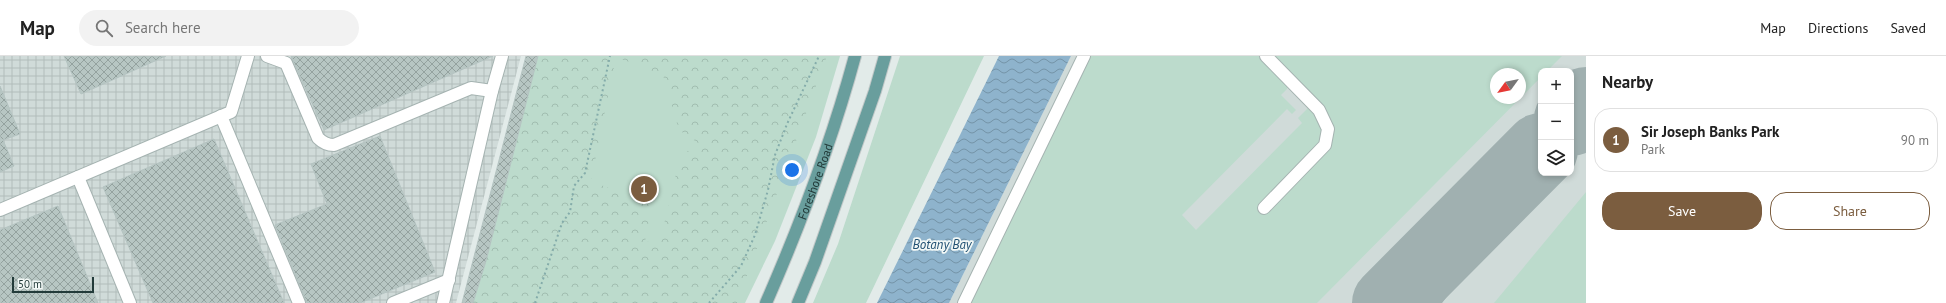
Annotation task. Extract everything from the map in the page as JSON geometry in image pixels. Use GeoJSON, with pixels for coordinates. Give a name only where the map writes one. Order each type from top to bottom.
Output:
{"type":"FeatureCollection","features":[{"type":"Feature","properties":{"kind":"main road","name":"Foreshore Road"},"geometry":{"type":"LineString","coordinates":[[766,303],[788,252],[826,150],[855,56]]}},
{"type":"Feature","properties":{"kind":"main road"},"geometry":{"type":"LineString","coordinates":[[798,303],[815,262],[875,91],[885,56]]}},
{"type":"Feature","properties":{"kind":"lane"},"geometry":{"type":"LineString","coordinates":[[0,210],[231,112],[248,56]]}},
{"type":"Feature","properties":{"kind":"lane"},"geometry":{"type":"LineString","coordinates":[[267,56],[286,63],[318,138],[322,142],[330,145],[334,145],[471,88],[492,91]]}},
{"type":"Feature","properties":{"kind":"lane"},"geometry":{"type":"LineString","coordinates":[[443,303],[492,91],[502,56]]}},
{"type":"Feature","properties":{"kind":"lane"},"geometry":{"type":"LineString","coordinates":[[964,303],[1084,56]]}},
{"type":"Feature","properties":{"kind":"lane"},"geometry":{"type":"LineString","coordinates":[[1264,208],[1325,145],[1328,129],[1319,110],[1266,56]]}},
{"type":"Feature","properties":{"kind":"lane"},"geometry":{"type":"LineString","coordinates":[[221,116],[299,303]]}},
{"type":"Feature","properties":{"kind":"lane"},"geometry":{"type":"LineString","coordinates":[[78,177],[130,303]]}},
{"type":"Feature","properties":{"kind":"lane"},"geometry":{"type":"LineString","coordinates":[[393,303],[449,280]]}},
{"type":"Feature","properties":{"kind":"path"},"geometry":{"type":"LineString","coordinates":[[535,303],[562,223],[570,212],[574,186],[585,173],[610,56]]}},
{"type":"Feature","properties":{"kind":"path"},"geometry":{"type":"LineString","coordinates":[[709,303],[741,266],[754,235],[768,190],[775,155],[787,124],[819,56]]}},
{"type":"Feature","properties":{"kind":"shaded area"},"geometry":{"type":"Polygon","coordinates":[[[0,56],[521,56],[456,303],[0,303],[0,56]]]}},
{"type":"Feature","properties":{"kind":"shaded area"},"geometry":{"type":"Polygon","coordinates":[[[1071,56],[1586,56],[1586,303],[949,303],[1071,56]]]}},
{"type":"Feature","properties":{"kind":"green space"},"geometry":{"type":"Polygon","coordinates":[[[527,56],[840,56],[816,137],[775,241],[745,303],[462,303],[527,56]]]}},
{"type":"Feature","properties":{"kind":"green space"},"geometry":{"type":"Polygon","coordinates":[[[527,56],[827,56],[737,303],[467,303],[527,56]],[[616,57],[591,181],[652,205],[645,242],[660,241],[680,157],[698,143],[679,130],[663,75],[616,57]]]}},
{"type":"Feature","properties":{"kind":"green space"},"geometry":{"type":"Polygon","coordinates":[[[900,56],[984,56],[866,303],[813,303],[838,244],[900,56]]]}},
{"type":"Feature","properties":{"kind":"green space"},"geometry":{"type":"Polygon","coordinates":[[[1090,56],[1259,56],[1287,86],[1287,89],[1281,95],[1296,110],[1292,114],[1287,109],[1182,215],[1196,230],[1302,123],[1298,118],[1311,105],[1319,115],[1323,126],[1324,137],[1320,149],[1261,210],[1264,213],[1326,150],[1331,131],[1329,120],[1305,90],[1268,56],[1562,56],[1550,68],[1538,68],[1538,80],[1526,92],[1526,68],[1490,68],[1490,104],[1514,104],[1317,303],[969,303],[1090,56]]]}},
{"type":"Feature","properties":{"kind":"green space"},"geometry":{"type":"Polygon","coordinates":[[[1586,192],[1586,303],[1494,303],[1586,192]]]}},
{"type":"Feature","properties":{"kind":"water","name":"Botany Bay"},"geometry":{"type":"Polygon","coordinates":[[[999,56],[1071,56],[949,303],[877,303],[999,56]]]}},
{"type":"Feature","properties":{"kind":"building"},"geometry":{"type":"Polygon","coordinates":[[[64,56],[166,56],[81,94],[64,56]]]}},
{"type":"Feature","properties":{"kind":"building"},"geometry":{"type":"Polygon","coordinates":[[[291,56],[493,56],[324,130],[291,56]]]}},
{"type":"Feature","properties":{"kind":"building"},"geometry":{"type":"Polygon","coordinates":[[[526,56],[538,56],[486,261],[473,303],[462,303],[526,56]]]}},
{"type":"Feature","properties":{"kind":"building"},"geometry":{"type":"Polygon","coordinates":[[[0,86],[20,134],[3,140],[14,166],[0,172],[0,86]]]}},
{"type":"Feature","properties":{"kind":"building"},"geometry":{"type":"Polygon","coordinates":[[[380,136],[435,272],[360,303],[307,303],[275,225],[327,204],[311,164],[380,136]]]}},
{"type":"Feature","properties":{"kind":"building"},"geometry":{"type":"Polygon","coordinates":[[[214,139],[284,303],[153,303],[103,187],[214,139]]]}},
{"type":"Feature","properties":{"kind":"building"},"geometry":{"type":"Polygon","coordinates":[[[58,206],[98,303],[0,303],[0,230],[58,206]]]}},
{"type":"Feature","properties":{"kind":"taxiway"},"geometry":{"type":"LineString","coordinates":[[1574,119],[1586,106]]}},
{"type":"Feature","properties":{"kind":"taxiway"},"geometry":{"type":"LineString","coordinates":[[1424,303],[1465,248],[1538,162]]}},
{"type":"Feature","properties":{"kind":"runway"},"geometry":{"type":"LineString","coordinates":[[1574,116],[1586,104]]}},
{"type":"Feature","properties":{"kind":"runway"},"geometry":{"type":"LineString","coordinates":[[1389,303],[1538,153]]}},
{"type":"Feature","properties":{"kind":"place","name":"Sir Joseph Banks Park"},"geometry":{"type":"Point","coordinates":[644,189]}}]}
